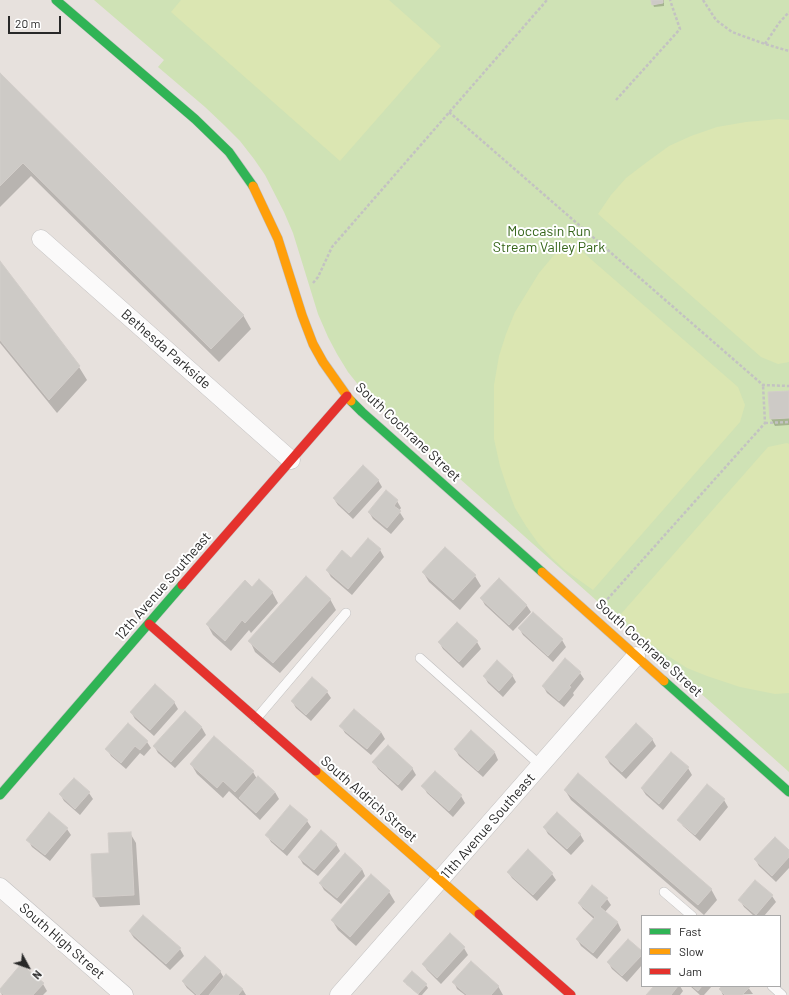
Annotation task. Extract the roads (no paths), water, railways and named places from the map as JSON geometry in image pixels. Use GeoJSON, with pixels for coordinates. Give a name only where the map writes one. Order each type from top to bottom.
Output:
{"type":"FeatureCollection","features":[{"type":"Feature","properties":{"kind":"street","name":"South Cochrane Street"},"geometry":{"type":"LineString","coordinates":[[56,0],[195,119],[229,152],[252,184],[278,239],[302,315],[314,344],[323,362],[347,396],[362,412],[789,792]]}},
{"type":"Feature","properties":{"kind":"street","name":"Bethesda Parkside"},"geometry":{"type":"LineString","coordinates":[[41,239],[292,460]]}},
{"type":"Feature","properties":{"kind":"street","name":"12th Avenue Southeast"},"geometry":{"type":"LineString","coordinates":[[0,795],[347,396]]}},
{"type":"Feature","properties":{"kind":"street","name":"South Aldrich Street"},"geometry":{"type":"LineString","coordinates":[[149,624],[570,995]]}},
{"type":"Feature","properties":{"kind":"street","name":"11th Avenue Southeast"},"geometry":{"type":"LineString","coordinates":[[339,995],[636,656]]}},
{"type":"Feature","properties":{"kind":"street","name":"South High Street"},"geometry":{"type":"LineString","coordinates":[[0,887],[124,995]]}},
{"type":"Feature","properties":{"kind":"lane"},"geometry":{"type":"LineString","coordinates":[[256,719],[346,613]]}},
{"type":"Feature","properties":{"kind":"lane"},"geometry":{"type":"LineString","coordinates":[[420,658],[540,765]]}},
{"type":"Feature","properties":{"kind":"lane"},"geometry":{"type":"LineString","coordinates":[[664,892],[691,915]]}},
{"type":"Feature","properties":{"kind":"lane"},"geometry":{"type":"LineString","coordinates":[[773,987],[782,995]]}},
{"type":"Feature","properties":{"kind":"park label","name":"Moccasin Run Stream Valley Park"},"geometry":{"type":"Point","coordinates":[549,240]}}]}
